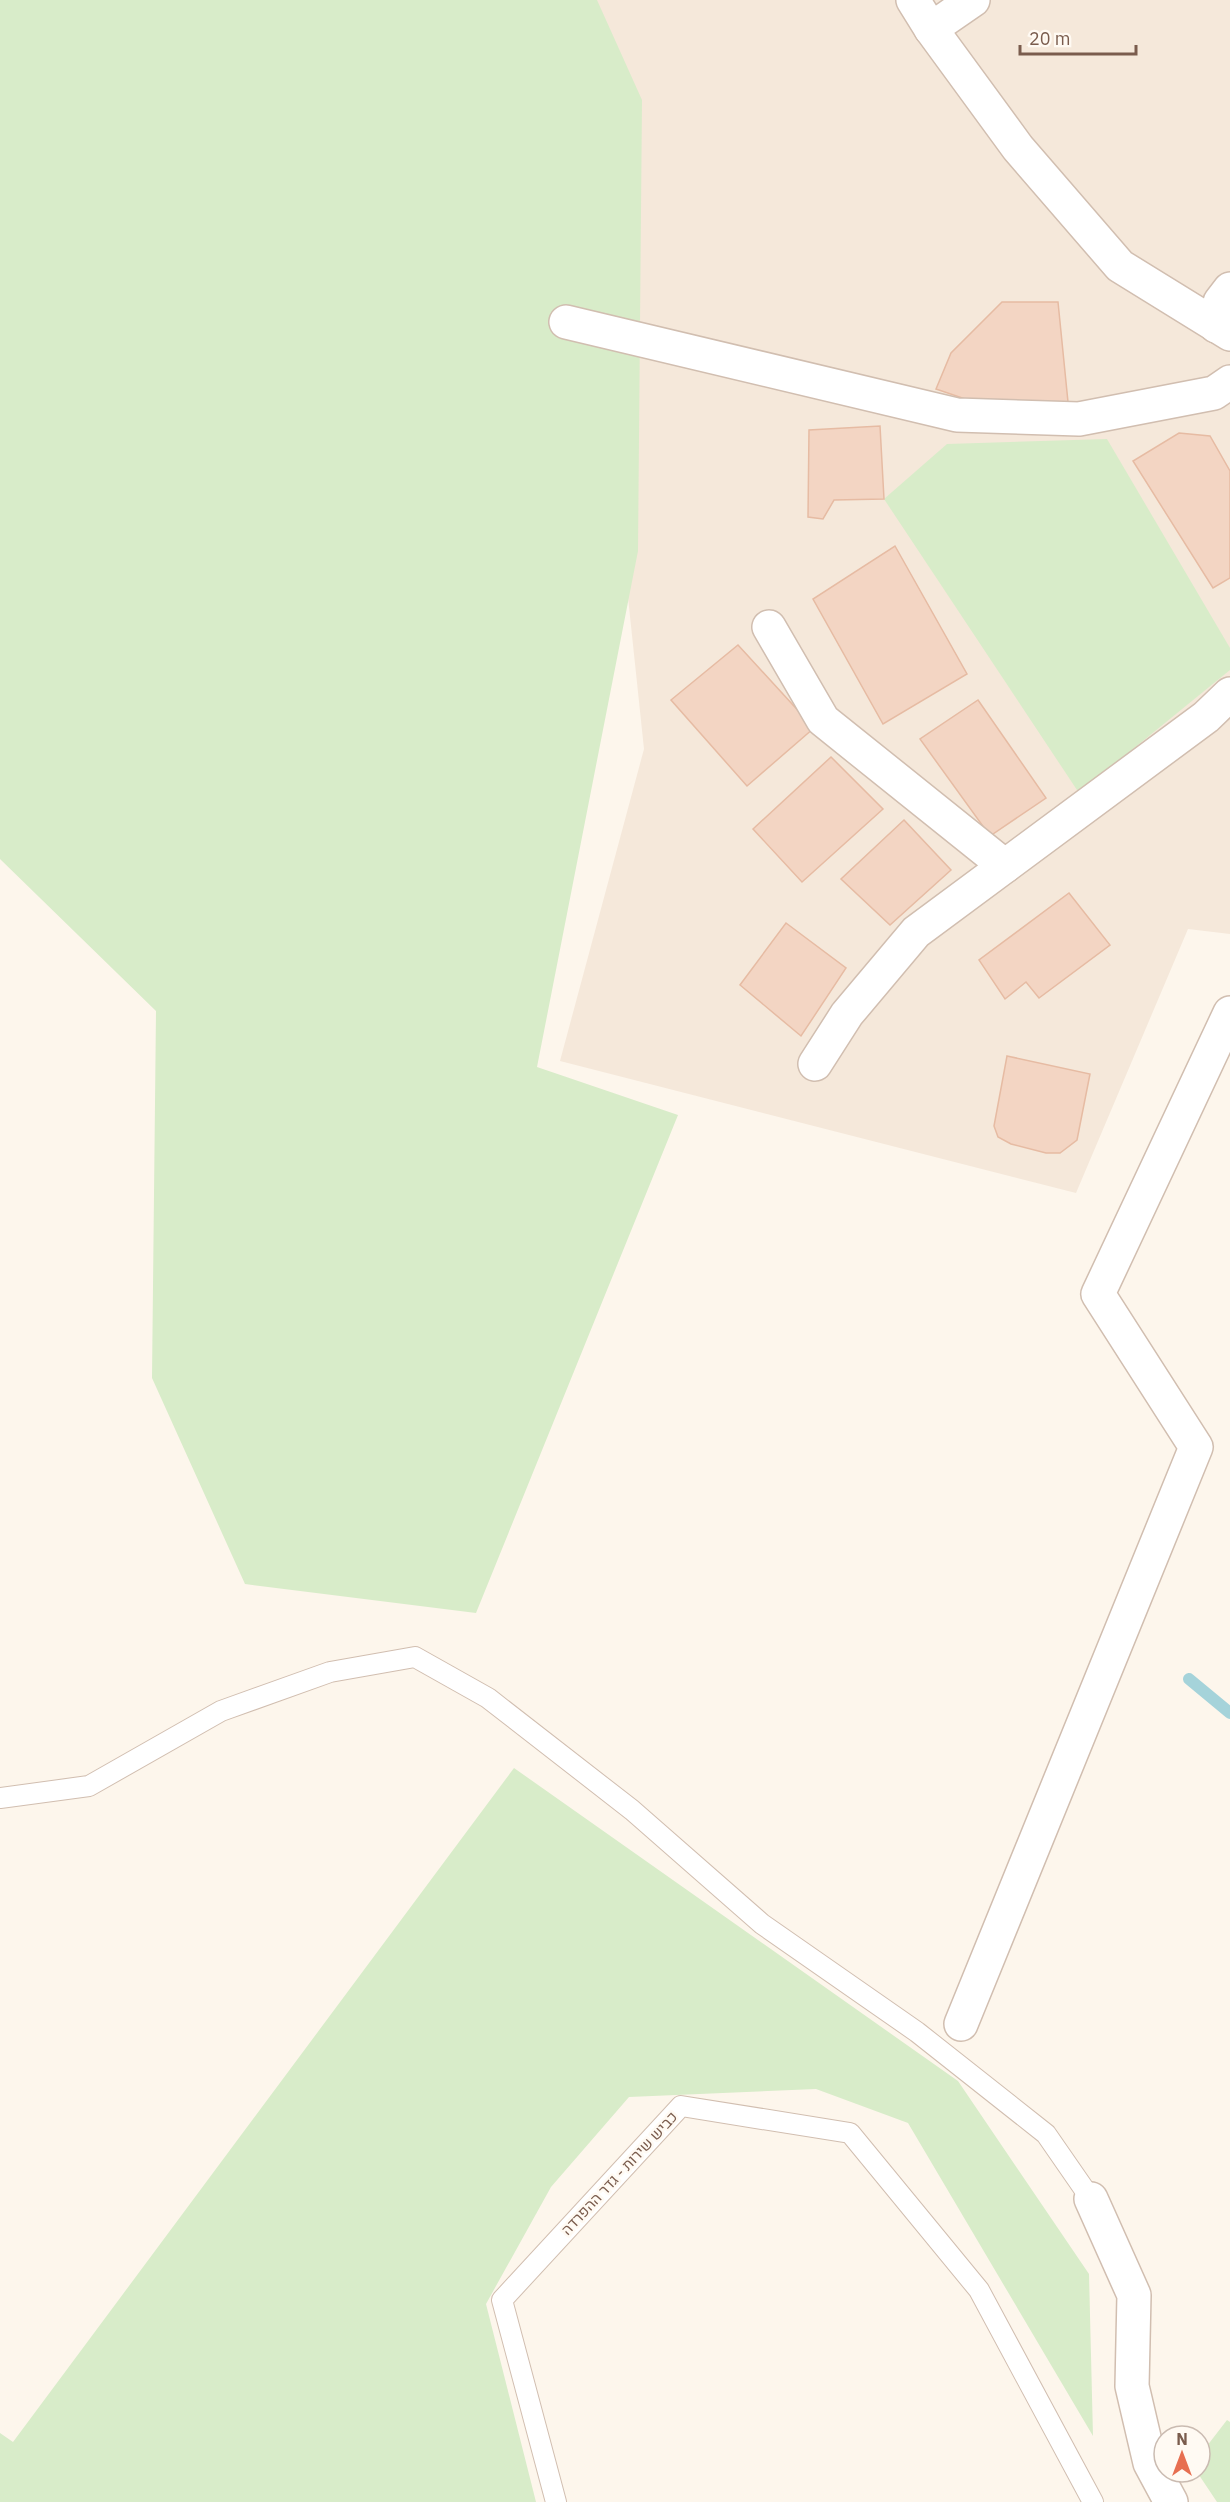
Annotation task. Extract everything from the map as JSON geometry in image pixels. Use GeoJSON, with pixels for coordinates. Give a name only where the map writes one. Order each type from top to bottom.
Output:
{"type":"FeatureCollection","features":[{"type":"Feature","properties":{"kind":"street"},"geometry":{"type":"LineString","coordinates":[[913,0],[931,29],[1018,148],[1120,266],[1223,330]]}},
{"type":"Feature","properties":{"kind":"street"},"geometry":{"type":"LineString","coordinates":[[931,29],[972,0]]}},
{"type":"Feature","properties":{"kind":"street"},"geometry":{"type":"LineString","coordinates":[[1223,330],[1220,302],[1230,289]]}},
{"type":"Feature","properties":{"kind":"street"},"geometry":{"type":"LineString","coordinates":[[566,322],[957,415],[1078,419],[1214,393],[1230,382]]}},
{"type":"Feature","properties":{"kind":"street"},"geometry":{"type":"LineString","coordinates":[[769,627],[823,720],[1005,867]]}},
{"type":"Feature","properties":{"kind":"street"},"geometry":{"type":"LineString","coordinates":[[815,1064],[847,1014],[916,932],[1206,717],[1230,694]]}},
{"type":"Feature","properties":{"kind":"street"},"geometry":{"type":"LineString","coordinates":[[961,2025],[1196,1447],[1098,1294],[1230,1013]]}},
{"type":"Feature","properties":{"kind":"street"},"geometry":{"type":"LineString","coordinates":[[1091,2199],[1134,2295],[1132,2386],[1150,2463],[1171,2502]]}},
{"type":"Feature","properties":{"kind":"lane"},"geometry":{"type":"LineString","coordinates":[[0,1798],[89,1786],[221,1711],[330,1672],[415,1658],[488,1698],[632,1810],[762,1924],[917,2032],[1046,2134],[1091,2199]]}},
{"type":"Feature","properties":{"kind":"lane","name":"כביש שירות - גדר ההפרדה"},"geometry":{"type":"LineString","coordinates":[[556,2502],[502,2300],[681,2106],[850,2133],[979,2290],[1093,2502]]}},
{"type":"Feature","properties":{"kind":"shaded area"},"geometry":{"type":"Polygon","coordinates":[[[171,0],[1230,0],[1230,934],[1188,929],[1076,1193],[560,1061],[644,749],[583,171],[171,0]]]}},
{"type":"Feature","properties":{"kind":"green space"},"geometry":{"type":"Polygon","coordinates":[[[0,0],[597,0],[642,100],[638,551],[537,1067],[678,1115],[476,1613],[245,1584],[152,1378],[156,1011],[0,859],[0,0]]]}},
{"type":"Feature","properties":{"kind":"green space"},"geometry":{"type":"Polygon","coordinates":[[[1107,439],[1230,648],[1230,670],[1079,793],[884,499],[947,444],[1107,439]]]}},
{"type":"Feature","properties":{"kind":"green space"},"geometry":{"type":"Polygon","coordinates":[[[514,1768],[958,2081],[1089,2274],[1093,2436],[908,2123],[816,2089],[629,2097],[551,2187],[486,2304],[536,2502],[0,2502],[0,2433],[13,2442],[514,1768]]]}},
{"type":"Feature","properties":{"kind":"green space"},"geometry":{"type":"Polygon","coordinates":[[[1227,2420],[1230,2422],[1230,2502],[1217,2502],[1205,2484],[1212,2484],[1212,2439],[1227,2420]]]}},
{"type":"Feature","properties":{"kind":"building"},"geometry":{"type":"Polygon","coordinates":[[[1002,302],[1058,302],[1069,412],[1021,418],[936,389],[951,353],[1002,302]]]}},
{"type":"Feature","properties":{"kind":"building"},"geometry":{"type":"Polygon","coordinates":[[[880,426],[884,499],[834,500],[823,519],[808,517],[809,430],[880,426]]]}},
{"type":"Feature","properties":{"kind":"building"},"geometry":{"type":"Polygon","coordinates":[[[1179,433],[1210,436],[1230,471],[1230,578],[1213,588],[1133,461],[1179,433]]]}},
{"type":"Feature","properties":{"kind":"building"},"geometry":{"type":"Polygon","coordinates":[[[895,546],[967,674],[883,724],[813,599],[895,546]]]}},
{"type":"Feature","properties":{"kind":"building"},"geometry":{"type":"Polygon","coordinates":[[[738,645],[814,728],[747,786],[671,700],[738,645]]]}},
{"type":"Feature","properties":{"kind":"building"},"geometry":{"type":"Polygon","coordinates":[[[978,700],[1046,798],[990,836],[920,739],[978,700]]]}},
{"type":"Feature","properties":{"kind":"building"},"geometry":{"type":"Polygon","coordinates":[[[831,757],[883,809],[802,882],[753,829],[831,757]]]}},
{"type":"Feature","properties":{"kind":"building"},"geometry":{"type":"Polygon","coordinates":[[[904,820],[951,870],[890,925],[841,879],[904,820]]]}},
{"type":"Feature","properties":{"kind":"building"},"geometry":{"type":"Polygon","coordinates":[[[1069,893],[1110,945],[1039,998],[1026,982],[1005,999],[979,960],[1069,893]]]}},
{"type":"Feature","properties":{"kind":"building"},"geometry":{"type":"Polygon","coordinates":[[[786,923],[846,968],[801,1036],[740,985],[786,923]]]}},
{"type":"Feature","properties":{"kind":"building"},"geometry":{"type":"Polygon","coordinates":[[[1007,1056],[1090,1074],[1077,1140],[1060,1153],[1046,1153],[1011,1144],[998,1137],[994,1126],[1007,1056]]]}},
{"type":"Feature","properties":{"kind":"waterway"},"geometry":{"type":"LineString","coordinates":[[1189,1679],[1230,1713]]}}]}
